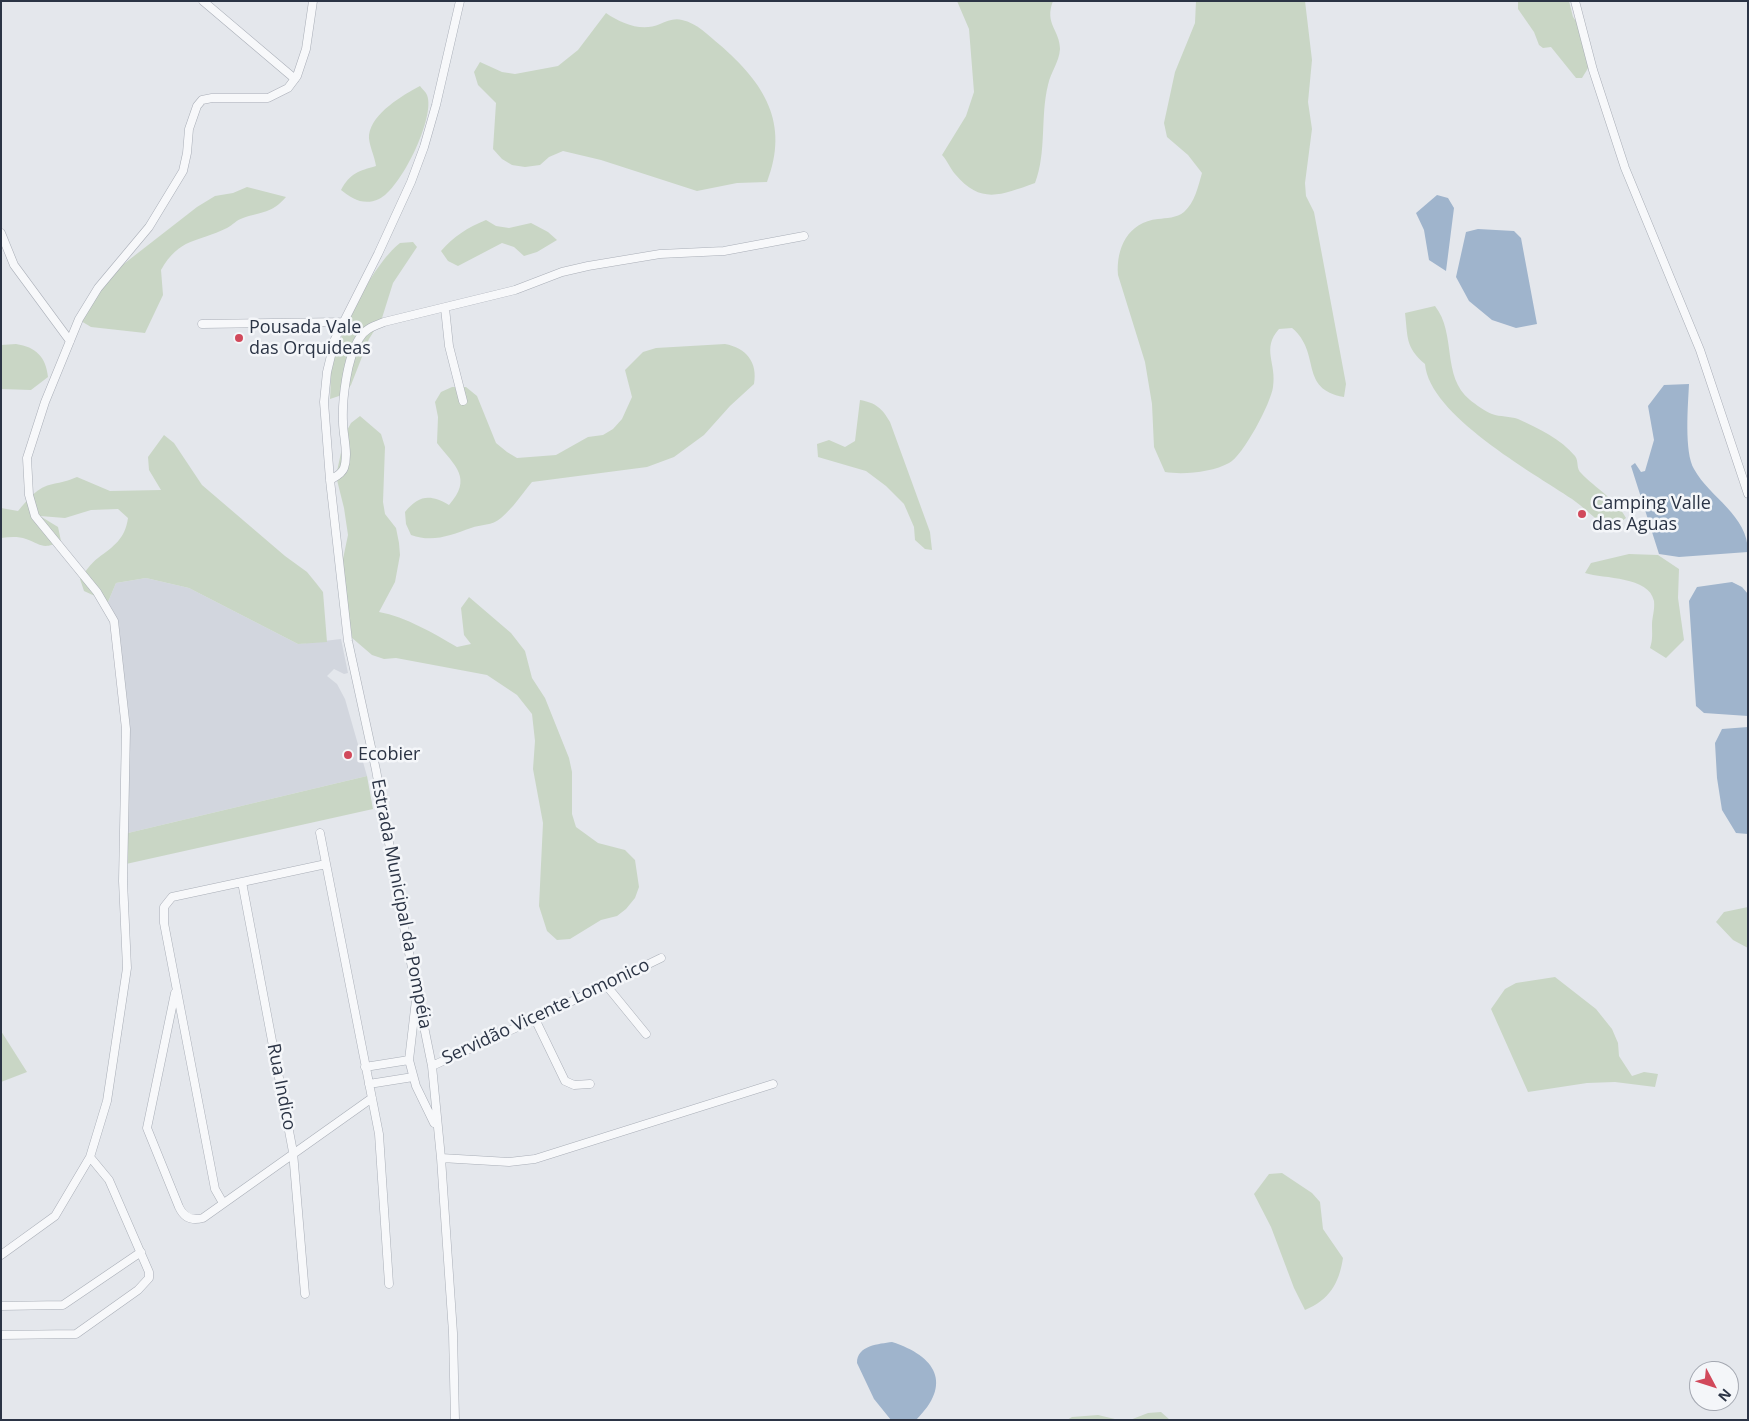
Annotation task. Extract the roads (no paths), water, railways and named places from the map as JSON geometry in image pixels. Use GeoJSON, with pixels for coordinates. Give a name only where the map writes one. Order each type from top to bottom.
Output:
{"type":"FeatureCollection","features":[{"type":"Feature","properties":{"kind":"street"},"geometry":{"type":"LineString","coordinates":[[203,1],[295,79]]}},
{"type":"Feature","properties":{"kind":"street"},"geometry":{"type":"LineString","coordinates":[[1,1255],[51,1221],[65,1202],[90,1157],[107,1101],[126,987],[123,882],[126,729],[114,620],[97,592],[35,516],[29,495],[27,463],[31,443],[79,319],[98,288],[149,227],[182,171],[192,115],[202,100],[212,98],[268,98],[288,88],[295,79],[306,49],[313,1]]}},
{"type":"Feature","properties":{"kind":"street","name":"Estrada Municipal da Pompéia"},"geometry":{"type":"LineString","coordinates":[[456,1418],[454,1333],[432,1066],[376,770],[348,641],[330,480],[324,402],[327,372],[335,339],[378,254],[411,182],[436,105],[460,1]]}},
{"type":"Feature","properties":{"kind":"street"},"geometry":{"type":"LineString","coordinates":[[1575,1],[1593,70],[1625,168],[1700,350],[1748,494]]}},
{"type":"Feature","properties":{"kind":"street"},"geometry":{"type":"LineString","coordinates":[[1,233],[14,265],[70,341]]}},
{"type":"Feature","properties":{"kind":"street"},"geometry":{"type":"LineString","coordinates":[[330,480],[341,474],[344,468],[346,451],[343,421],[345,390],[350,362],[359,339],[368,328],[384,322],[515,290],[562,272],[588,266],[660,254],[724,252],[804,236]]}},
{"type":"Feature","properties":{"kind":"street"},"geometry":{"type":"LineString","coordinates":[[445,308],[449,346],[463,401]]}},
{"type":"Feature","properties":{"kind":"street"},"geometry":{"type":"LineString","coordinates":[[202,324],[343,322]]}},
{"type":"Feature","properties":{"kind":"street"},"geometry":{"type":"LineString","coordinates":[[320,832],[372,1098],[382,1161],[389,1284]]}},
{"type":"Feature","properties":{"kind":"street"},"geometry":{"type":"LineString","coordinates":[[223,1203],[215,1189],[164,923],[164,907],[172,897],[326,864]]}},
{"type":"Feature","properties":{"kind":"street","name":"Rua Indico"},"geometry":{"type":"LineString","coordinates":[[242,882],[294,1152],[305,1294]]}},
{"type":"Feature","properties":{"kind":"street","name":"Servidão Vicente Lomonico"},"geometry":{"type":"LineString","coordinates":[[432,1066],[535,1020],[660,958]]}},
{"type":"Feature","properties":{"kind":"street"},"geometry":{"type":"LineString","coordinates":[[606,985],[646,1034]]}},
{"type":"Feature","properties":{"kind":"street"},"geometry":{"type":"LineString","coordinates":[[176,988],[148,1119],[149,1135],[178,1207],[185,1216],[198,1220],[203,1218],[372,1098]]}},
{"type":"Feature","properties":{"kind":"street"},"geometry":{"type":"LineString","coordinates":[[417,993],[409,1060],[413,1077],[436,1128]]}},
{"type":"Feature","properties":{"kind":"street"},"geometry":{"type":"LineString","coordinates":[[535,1020],[565,1081],[574,1085],[590,1084]]}},
{"type":"Feature","properties":{"kind":"street"},"geometry":{"type":"LineString","coordinates":[[365,1067],[409,1060]]}},
{"type":"Feature","properties":{"kind":"street"},"geometry":{"type":"LineString","coordinates":[[368,1084],[413,1077]]}},
{"type":"Feature","properties":{"kind":"street"},"geometry":{"type":"LineString","coordinates":[[441,1158],[509,1162],[534,1159],[773,1084]]}},
{"type":"Feature","properties":{"kind":"street"},"geometry":{"type":"LineString","coordinates":[[1,1335],[76,1334],[138,1290],[150,1276],[109,1180],[90,1157]]}},
{"type":"Feature","properties":{"kind":"street"},"geometry":{"type":"LineString","coordinates":[[1,1306],[63,1305],[140,1252]]}},
{"type":"Feature","properties":{"kind":"water"},"geometry":{"type":"Polygon","coordinates":[[[1437,195],[1448,198],[1454,208],[1446,271],[1429,260],[1424,230],[1416,213],[1437,195]]]}},
{"type":"Feature","properties":{"kind":"water"},"geometry":{"type":"Polygon","coordinates":[[[1478,229],[1514,231],[1521,238],[1537,324],[1516,328],[1492,320],[1469,301],[1456,277],[1466,232],[1478,229]]]}},
{"type":"Feature","properties":{"kind":"water"},"geometry":{"type":"Polygon","coordinates":[[[1689,384],[1687,428],[1691,461],[1701,479],[1727,507],[1742,528],[1748,552],[1679,557],[1659,554],[1631,466],[1635,463],[1641,472],[1645,471],[1654,440],[1648,406],[1664,385],[1689,384]]]}},
{"type":"Feature","properties":{"kind":"water"},"geometry":{"type":"Polygon","coordinates":[[[1732,582],[1742,587],[1748,594],[1748,716],[1704,713],[1696,706],[1689,601],[1697,587],[1732,582]]]}},
{"type":"Feature","properties":{"kind":"water"},"geometry":{"type":"Polygon","coordinates":[[[1748,727],[1748,834],[1736,833],[1722,810],[1717,778],[1715,743],[1722,729],[1748,727]]]}},
{"type":"Feature","properties":{"kind":"water"},"geometry":{"type":"Polygon","coordinates":[[[892,1342],[920,1355],[929,1363],[934,1373],[936,1383],[934,1395],[916,1420],[891,1420],[874,1399],[857,1363],[861,1352],[870,1346],[892,1342]]]}},
{"type":"Feature","properties":{"kind":"place","name":"Pousada Vale das Orquideas"},"geometry":{"type":"Point","coordinates":[239,338]}},
{"type":"Feature","properties":{"kind":"place","name":"Camping Valle das Aguas"},"geometry":{"type":"Point","coordinates":[1582,514]}},
{"type":"Feature","properties":{"kind":"place","name":"Ecobier"},"geometry":{"type":"Point","coordinates":[348,755]}}]}
